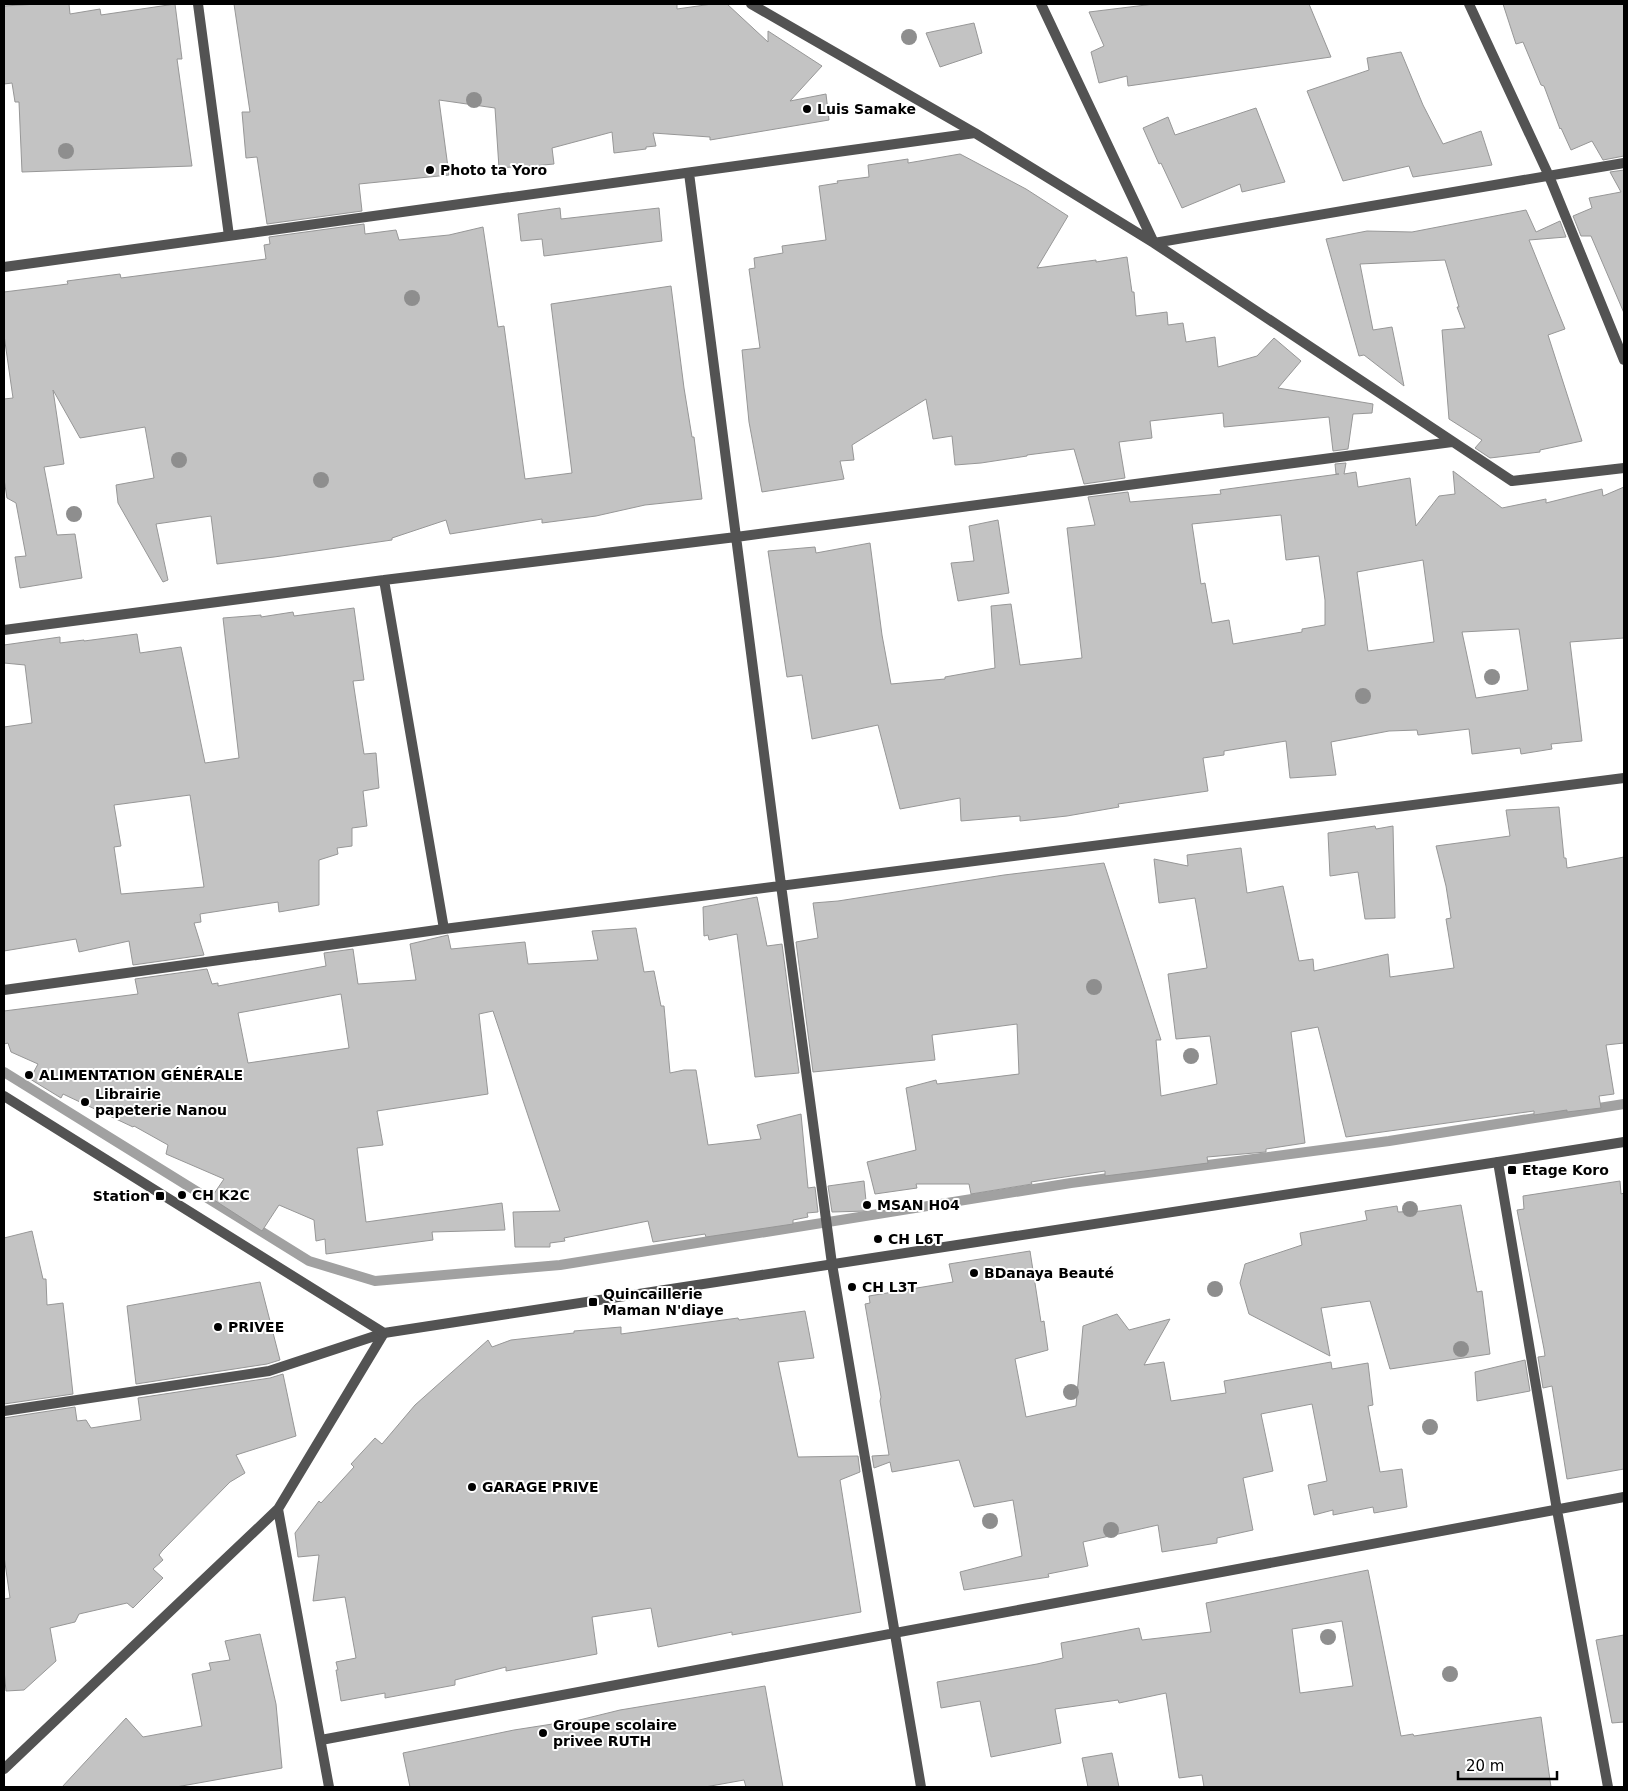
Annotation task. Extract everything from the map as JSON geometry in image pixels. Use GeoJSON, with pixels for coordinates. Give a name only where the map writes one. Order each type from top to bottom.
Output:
{"type":"FeatureCollection","features":[{"type":"Feature","properties":{"kind":"street"},"geometry":{"type":"LineString","coordinates":[[198,4],[229,236]]}},
{"type":"Feature","properties":{"kind":"street"},"geometry":{"type":"LineString","coordinates":[[751,4],[975,133],[1154,243],[1512,481],[1624,468]]}},
{"type":"Feature","properties":{"kind":"street"},"geometry":{"type":"LineString","coordinates":[[1041,4],[1154,243]]}},
{"type":"Feature","properties":{"kind":"street"},"geometry":{"type":"LineString","coordinates":[[1469,4],[1549,176],[1624,360]]}},
{"type":"Feature","properties":{"kind":"street"},"geometry":{"type":"LineString","coordinates":[[4,267],[975,133]]}},
{"type":"Feature","properties":{"kind":"street"},"geometry":{"type":"LineString","coordinates":[[1154,243],[1624,163]]}},
{"type":"Feature","properties":{"kind":"street"},"geometry":{"type":"LineString","coordinates":[[689,173],[832,1264],[921,1787]]}},
{"type":"Feature","properties":{"kind":"street"},"geometry":{"type":"LineString","coordinates":[[4,630],[384,580],[736,538],[1452,442]]}},
{"type":"Feature","properties":{"kind":"street"},"geometry":{"type":"LineString","coordinates":[[384,580],[444,928]]}},
{"type":"Feature","properties":{"kind":"street"},"geometry":{"type":"LineString","coordinates":[[4,990],[444,928],[1624,778]]}},
{"type":"Feature","properties":{"kind":"street"},"geometry":{"type":"LineString","coordinates":[[4,1096],[384,1333]]}},
{"type":"Feature","properties":{"kind":"street"},"geometry":{"type":"LineString","coordinates":[[4,1411],[269,1371],[384,1333],[1624,1142]]}},
{"type":"Feature","properties":{"kind":"street"},"geometry":{"type":"LineString","coordinates":[[1498,1162],[1608,1787]]}},
{"type":"Feature","properties":{"kind":"street"},"geometry":{"type":"LineString","coordinates":[[4,1769],[278,1508],[384,1333]]}},
{"type":"Feature","properties":{"kind":"street"},"geometry":{"type":"LineString","coordinates":[[321,1740],[1624,1498]]}},
{"type":"Feature","properties":{"kind":"street"},"geometry":{"type":"LineString","coordinates":[[278,1508],[329,1787]]}},
{"type":"Feature","properties":{"kind":"building"},"geometry":{"type":"Polygon","coordinates":[[[69,4],[70,14],[100,9],[101,15],[175,4],[182,59],[177,59],[192,166],[22,172],[19,102],[15,102],[12,83],[4,84],[4,6],[69,4]]]}},
{"type":"Feature","properties":{"kind":"building"},"geometry":{"type":"Polygon","coordinates":[[[234,4],[677,4],[677,9],[727,4],[768,42],[768,31],[822,66],[790,101],[826,94],[829,120],[710,140],[710,137],[653,133],[656,146],[614,153],[612,132],[552,148],[554,164],[499,168],[495,108],[439,100],[449,175],[359,184],[362,211],[267,224],[257,157],[246,158],[242,112],[250,112],[234,4]]]}},
{"type":"Feature","properties":{"kind":"building"},"geometry":{"type":"Polygon","coordinates":[[[1154,4],[1309,4],[1331,57],[1128,86],[1127,76],[1099,83],[1091,52],[1104,46],[1089,12],[1154,4]]]}},
{"type":"Feature","properties":{"kind":"building"},"geometry":{"type":"Polygon","coordinates":[[[1503,4],[1624,4],[1624,156],[1603,160],[1592,141],[1571,150],[1560,129],[1544,86],[1541,85],[1523,42],[1516,44],[1503,4]]]}},
{"type":"Feature","properties":{"kind":"building"},"geometry":{"type":"Polygon","coordinates":[[[974,23],[982,53],[940,67],[926,33],[974,23]]]}},
{"type":"Feature","properties":{"kind":"building"},"geometry":{"type":"Polygon","coordinates":[[[1401,52],[1423,105],[1443,144],[1481,131],[1492,165],[1413,177],[1409,166],[1343,181],[1307,91],[1369,70],[1367,58],[1401,52]]]}},
{"type":"Feature","properties":{"kind":"building"},"geometry":{"type":"Polygon","coordinates":[[[1256,108],[1285,182],[1242,192],[1240,184],[1182,208],[1143,128],[1168,117],[1175,135],[1256,108]]]}},
{"type":"Feature","properties":{"kind":"building"},"geometry":{"type":"Polygon","coordinates":[[[960,154],[1026,189],[1068,216],[1037,268],[1127,257],[1132,292],[1134,292],[1136,316],[1167,312],[1168,325],[1183,323],[1186,342],[1215,337],[1218,367],[1257,356],[1274,338],[1301,361],[1278,388],[1373,404],[1372,413],[1353,414],[1348,449],[1333,451],[1329,417],[1224,427],[1223,413],[1150,421],[1152,438],[1119,442],[1125,478],[1084,484],[1074,449],[955,465],[952,436],[933,439],[926,399],[852,445],[854,460],[840,461],[844,479],[762,492],[749,422],[742,350],[760,348],[749,269],[755,268],[754,258],[783,253],[782,246],[826,240],[819,186],[838,183],[837,181],[869,177],[868,165],[908,159],[908,163],[960,154]]]}},
{"type":"Feature","properties":{"kind":"building"},"geometry":{"type":"Polygon","coordinates":[[[1624,170],[1624,313],[1591,236],[1581,236],[1573,216],[1592,208],[1589,198],[1621,192],[1610,172],[1624,170]]]}},
{"type":"Feature","properties":{"kind":"building"},"geometry":{"type":"Polygon","coordinates":[[[560,208],[561,219],[659,208],[662,241],[544,256],[542,239],[521,241],[518,214],[560,208]]]}},
{"type":"Feature","properties":{"kind":"building"},"geometry":{"type":"Polygon","coordinates":[[[1526,210],[1536,232],[1560,221],[1566,237],[1529,240],[1565,329],[1548,335],[1582,441],[1540,450],[1540,452],[1490,458],[1475,448],[1482,440],[1449,419],[1442,330],[1465,328],[1457,307],[1459,307],[1445,260],[1360,264],[1373,330],[1392,327],[1404,386],[1364,355],[1359,356],[1326,239],[1367,231],[1412,232],[1526,210]]]}},
{"type":"Feature","properties":{"kind":"building"},"geometry":{"type":"Polygon","coordinates":[[[364,224],[365,234],[396,230],[399,240],[449,235],[483,227],[498,327],[504,326],[525,479],[572,473],[551,304],[671,286],[684,388],[692,437],[694,437],[702,499],[645,505],[596,516],[542,523],[542,519],[450,534],[446,520],[392,538],[392,540],[217,564],[211,516],[156,524],[168,580],[163,582],[118,503],[116,485],[154,478],[145,427],[80,438],[53,390],[64,464],[44,467],[57,535],[75,534],[82,578],[20,588],[15,557],[26,556],[16,503],[7,498],[4,479],[4,399],[13,398],[4,335],[4,292],[68,284],[67,281],[120,274],[121,278],[266,259],[264,245],[270,244],[269,237],[364,224]]]}},
{"type":"Feature","properties":{"kind":"building"},"geometry":{"type":"Polygon","coordinates":[[[1346,463],[1344,474],[1356,472],[1358,487],[1410,478],[1416,526],[1439,496],[1455,494],[1453,471],[1502,508],[1546,499],[1546,503],[1602,489],[1603,496],[1624,487],[1624,638],[1570,642],[1582,741],[1551,744],[1552,749],[1521,754],[1520,748],[1472,754],[1469,729],[1418,735],[1417,730],[1389,731],[1331,742],[1336,775],[1290,778],[1286,741],[1224,751],[1224,755],[1203,758],[1208,791],[1118,804],[1119,807],[1067,816],[1020,821],[1020,816],[961,821],[960,798],[900,809],[878,725],[812,739],[802,675],[787,677],[768,551],[815,547],[816,553],[870,543],[882,635],[891,684],[945,679],[945,677],[995,668],[991,606],[1011,604],[1020,665],[1082,658],[1067,528],[1095,525],[1088,497],[1128,492],[1130,502],[1221,494],[1220,490],[1339,474],[1336,474],[1335,464],[1346,463]],[[1281,515],[1192,524],[1201,584],[1205,583],[1212,623],[1229,620],[1233,644],[1302,632],[1302,629],[1325,625],[1325,600],[1319,556],[1286,560],[1281,515]],[[1423,560],[1357,572],[1368,651],[1434,642],[1423,560]],[[1519,629],[1462,632],[1476,698],[1528,690],[1519,629]]]}},
{"type":"Feature","properties":{"kind":"building"},"geometry":{"type":"Polygon","coordinates":[[[998,520],[1009,593],[958,601],[951,563],[974,561],[969,526],[998,520]]]}},
{"type":"Feature","properties":{"kind":"building"},"geometry":{"type":"Polygon","coordinates":[[[354,608],[364,680],[353,681],[364,754],[376,753],[379,788],[363,791],[367,826],[352,828],[352,846],[337,848],[338,854],[319,860],[319,905],[279,912],[278,902],[200,914],[201,922],[194,923],[204,955],[133,965],[129,941],[79,952],[76,939],[4,951],[4,727],[32,723],[25,665],[4,663],[4,645],[60,637],[60,643],[137,634],[140,653],[181,647],[205,763],[239,758],[223,618],[261,615],[261,617],[293,612],[294,616],[354,608]],[[190,795],[114,805],[121,846],[114,847],[121,894],[204,887],[190,795]]]}},
{"type":"Feature","properties":{"kind":"building"},"geometry":{"type":"Polygon","coordinates":[[[1559,807],[1564,858],[1566,858],[1567,868],[1624,857],[1624,1043],[1606,1045],[1614,1094],[1599,1096],[1601,1108],[1567,1112],[1567,1110],[1534,1115],[1534,1111],[1346,1137],[1318,1027],[1291,1032],[1305,1143],[1266,1149],[1266,1152],[1207,1157],[1208,1163],[1105,1176],[1105,1171],[1031,1182],[1032,1184],[971,1194],[969,1184],[916,1184],[917,1188],[875,1194],[867,1162],[916,1150],[906,1088],[936,1080],[937,1084],[1019,1074],[1017,1024],[932,1035],[935,1060],[813,1072],[796,942],[818,938],[813,903],[838,901],[1004,875],[1104,863],[1161,1040],[1156,1040],[1161,1096],[1217,1084],[1210,1036],[1176,1039],[1168,974],[1207,968],[1195,898],[1159,903],[1154,859],[1188,866],[1187,855],[1241,848],[1247,893],[1283,886],[1299,961],[1313,959],[1314,971],[1388,954],[1390,977],[1454,968],[1446,919],[1451,918],[1446,886],[1436,846],[1510,836],[1506,810],[1559,807]]]}},
{"type":"Feature","properties":{"kind":"building"},"geometry":{"type":"Polygon","coordinates":[[[1375,826],[1376,829],[1393,826],[1395,918],[1365,919],[1358,872],[1330,876],[1328,833],[1375,826]]]}},
{"type":"Feature","properties":{"kind":"building"},"geometry":{"type":"Polygon","coordinates":[[[757,897],[767,946],[782,944],[799,1073],[755,1077],[737,934],[709,940],[708,935],[704,936],[703,907],[757,897]]]}},
{"type":"Feature","properties":{"kind":"building"},"geometry":{"type":"Polygon","coordinates":[[[636,928],[644,972],[654,971],[661,1006],[664,1006],[670,1073],[696,1070],[708,1145],[761,1139],[757,1125],[801,1114],[808,1188],[815,1187],[818,1212],[807,1213],[808,1217],[793,1220],[793,1224],[706,1237],[705,1234],[653,1242],[648,1221],[564,1238],[565,1241],[550,1243],[550,1247],[515,1247],[513,1212],[560,1211],[493,1011],[479,1014],[488,1094],[377,1111],[383,1145],[357,1148],[366,1222],[502,1203],[505,1230],[432,1232],[433,1240],[326,1254],[325,1239],[316,1241],[314,1220],[279,1205],[262,1231],[211,1198],[224,1179],[166,1154],[168,1145],[134,1126],[63,1094],[61,1098],[30,1079],[38,1064],[11,1052],[8,1043],[4,1044],[4,1011],[138,994],[135,979],[207,969],[212,984],[218,983],[218,986],[326,966],[324,953],[353,949],[358,984],[416,980],[410,944],[448,935],[451,949],[525,942],[528,964],[598,960],[592,931],[636,928]],[[341,994],[238,1013],[248,1063],[349,1048],[341,994]]]}},
{"type":"Feature","properties":{"kind":"building"},"geometry":{"type":"Polygon","coordinates":[[[864,1181],[867,1211],[832,1212],[828,1186],[864,1181]]]}},
{"type":"Feature","properties":{"kind":"building"},"geometry":{"type":"Polygon","coordinates":[[[1620,1181],[1621,1194],[1624,1193],[1624,1469],[1567,1479],[1552,1386],[1543,1388],[1538,1357],[1545,1356],[1544,1349],[1517,1210],[1524,1209],[1523,1196],[1620,1181]]]}},
{"type":"Feature","properties":{"kind":"building"},"geometry":{"type":"Polygon","coordinates":[[[1461,1205],[1477,1292],[1482,1291],[1490,1354],[1390,1369],[1370,1301],[1321,1308],[1330,1356],[1249,1314],[1240,1283],[1245,1264],[1302,1245],[1300,1233],[1367,1220],[1365,1211],[1397,1206],[1398,1212],[1421,1211],[1461,1205]]]}},
{"type":"Feature","properties":{"kind":"building"},"geometry":{"type":"Polygon","coordinates":[[[32,1231],[43,1279],[46,1279],[47,1305],[63,1303],[73,1394],[4,1404],[4,1238],[32,1231]]]}},
{"type":"Feature","properties":{"kind":"building"},"geometry":{"type":"Polygon","coordinates":[[[1030,1251],[1041,1322],[1044,1321],[1048,1350],[1015,1359],[1026,1417],[1076,1406],[1083,1326],[1117,1314],[1129,1330],[1170,1319],[1144,1365],[1164,1362],[1171,1401],[1226,1393],[1224,1381],[1331,1362],[1332,1369],[1368,1363],[1373,1405],[1368,1406],[1380,1472],[1402,1469],[1407,1507],[1374,1513],[1373,1507],[1333,1515],[1333,1510],[1314,1515],[1308,1485],[1327,1481],[1312,1404],[1261,1414],[1273,1471],[1243,1478],[1253,1530],[1217,1538],[1217,1543],[1162,1552],[1158,1525],[1083,1542],[1088,1566],[1048,1574],[1049,1577],[964,1590],[960,1572],[1022,1556],[1013,1500],[974,1507],[959,1460],[892,1472],[890,1462],[874,1468],[872,1456],[889,1455],[865,1304],[870,1303],[869,1296],[953,1282],[949,1264],[1030,1251]]]}},
{"type":"Feature","properties":{"kind":"building","name":"PRIVEE"},"geometry":{"type":"Polygon","coordinates":[[[260,1282],[280,1360],[267,1364],[136,1384],[127,1306],[260,1282]]]}},
{"type":"Feature","properties":{"kind":"building"},"geometry":{"type":"Polygon","coordinates":[[[805,1311],[814,1358],[778,1362],[798,1457],[858,1456],[860,1472],[840,1480],[861,1612],[732,1635],[732,1632],[658,1647],[651,1608],[592,1617],[597,1654],[506,1671],[506,1667],[455,1680],[455,1685],[385,1698],[385,1693],[341,1701],[336,1662],[356,1658],[345,1597],[313,1601],[319,1555],[298,1557],[295,1533],[319,1501],[321,1503],[354,1467],[351,1464],[375,1438],[382,1444],[415,1405],[488,1340],[492,1347],[511,1340],[574,1333],[574,1331],[621,1327],[621,1334],[805,1311]]]}},
{"type":"Feature","properties":{"kind":"building"},"geometry":{"type":"Polygon","coordinates":[[[1525,1360],[1530,1391],[1477,1401],[1475,1372],[1525,1360]]]}},
{"type":"Feature","properties":{"kind":"building"},"geometry":{"type":"Polygon","coordinates":[[[283,1374],[296,1436],[236,1455],[245,1473],[230,1482],[162,1551],[159,1555],[163,1560],[153,1569],[163,1578],[133,1608],[127,1603],[79,1614],[75,1622],[50,1628],[56,1661],[24,1690],[6,1691],[4,1670],[4,1599],[10,1598],[4,1556],[4,1418],[75,1407],[77,1421],[86,1420],[91,1428],[141,1420],[138,1398],[270,1378],[283,1374]]]}},
{"type":"Feature","properties":{"kind":"building"},"geometry":{"type":"Polygon","coordinates":[[[1368,1570],[1401,1736],[1413,1734],[1414,1736],[1541,1717],[1551,1787],[1204,1787],[1202,1775],[1179,1778],[1166,1693],[1119,1703],[1118,1700],[1055,1709],[1061,1743],[991,1757],[980,1701],[941,1708],[937,1682],[1063,1658],[1061,1643],[1139,1628],[1142,1640],[1211,1632],[1206,1603],[1368,1570]],[[1342,1621],[1292,1629],[1300,1693],[1353,1686],[1342,1621]]]}},
{"type":"Feature","properties":{"kind":"building"},"geometry":{"type":"Polygon","coordinates":[[[260,1634],[276,1704],[282,1768],[176,1787],[62,1787],[126,1718],[143,1737],[202,1726],[192,1674],[211,1670],[209,1663],[230,1660],[225,1641],[260,1634]]]}},
{"type":"Feature","properties":{"kind":"building"},"geometry":{"type":"Polygon","coordinates":[[[1624,1635],[1624,1722],[1612,1723],[1596,1640],[1624,1635]]]}},
{"type":"Feature","properties":{"kind":"building"},"geometry":{"type":"Polygon","coordinates":[[[765,1686],[783,1787],[746,1787],[744,1780],[705,1787],[410,1787],[403,1753],[514,1730],[559,1723],[559,1725],[620,1710],[765,1686]]]}},
{"type":"Feature","properties":{"kind":"building"},"geometry":{"type":"Polygon","coordinates":[[[1112,1753],[1119,1787],[1088,1787],[1082,1758],[1112,1753]]]}},
{"type":"Feature","properties":{"kind":"waterway"},"geometry":{"type":"LineString","coordinates":[[4,1072],[309,1261],[375,1281],[560,1265],[1071,1183],[1389,1141],[1624,1104]]}},
{"type":"Feature","properties":{"kind":"place","name":"Luis Samake"},"geometry":{"type":"Point","coordinates":[807,109]}},
{"type":"Feature","properties":{"kind":"place","name":"Photo ta Yoro"},"geometry":{"type":"Point","coordinates":[430,170]}},
{"type":"Feature","properties":{"kind":"place","name":"ALIMENTATION GÉNÉRALE"},"geometry":{"type":"Point","coordinates":[29,1075]}},
{"type":"Feature","properties":{"kind":"place","name":"Librairie papeterie Nanou"},"geometry":{"type":"Point","coordinates":[85,1102]}},
{"type":"Feature","properties":{"kind":"place","name":"Etage Koro"},"geometry":{"type":"Point","coordinates":[1512,1170]}},
{"type":"Feature","properties":{"kind":"place","name":"CH K2C"},"geometry":{"type":"Point","coordinates":[182,1195]}},
{"type":"Feature","properties":{"kind":"place","name":"Station"},"geometry":{"type":"Point","coordinates":[160,1196]}},
{"type":"Feature","properties":{"kind":"place","name":"MSAN H04"},"geometry":{"type":"Point","coordinates":[867,1205]}},
{"type":"Feature","properties":{"kind":"place","name":"CH L6T"},"geometry":{"type":"Point","coordinates":[878,1239]}},
{"type":"Feature","properties":{"kind":"place","name":"BDanaya Beauté"},"geometry":{"type":"Point","coordinates":[974,1273]}},
{"type":"Feature","properties":{"kind":"place","name":"CH L3T"},"geometry":{"type":"Point","coordinates":[852,1287]}},
{"type":"Feature","properties":{"kind":"place","name":"Quincaillerie Maman N'diaye"},"geometry":{"type":"Point","coordinates":[593,1302]}},
{"type":"Feature","properties":{"kind":"place","name":"PRIVEE"},"geometry":{"type":"Point","coordinates":[218,1327]}},
{"type":"Feature","properties":{"kind":"place","name":"GARAGE PRIVE"},"geometry":{"type":"Point","coordinates":[472,1487]}},
{"type":"Feature","properties":{"kind":"place","name":"Groupe scolaire privee RUTH"},"geometry":{"type":"Point","coordinates":[543,1733]}}]}
